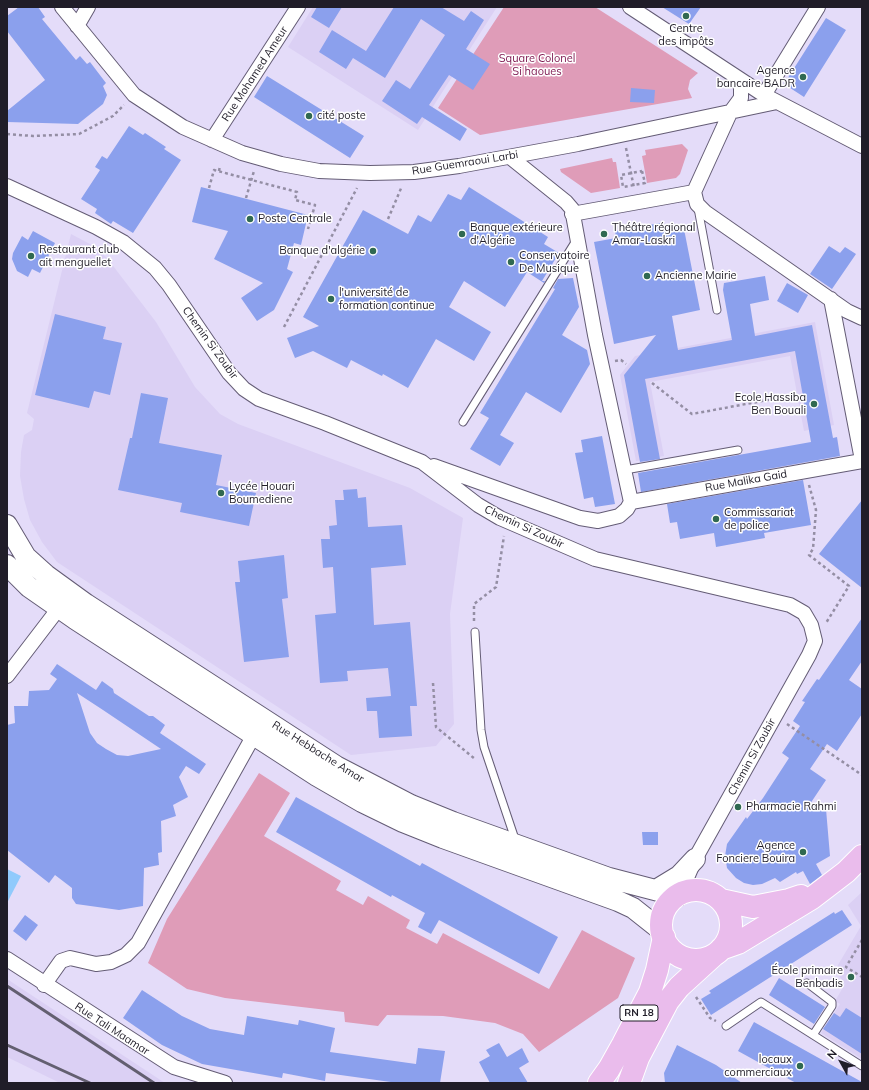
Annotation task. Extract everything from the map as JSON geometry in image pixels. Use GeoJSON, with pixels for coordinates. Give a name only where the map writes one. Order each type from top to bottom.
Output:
{"type":"FeatureCollection","features":[{"type":"Feature","properties":{"kind":"main road","name":"Rue Hebbache Amar"},"geometry":{"type":"LineString","coordinates":[[7,525],[26,557],[46,575],[86,604],[336,766],[411,805],[453,822],[515,854],[633,908],[663,934]]}},
{"type":"Feature","properties":{"kind":"main road","name":"Rue Hebbache Amar"},"geometry":{"type":"LineString","coordinates":[[7,565],[29,587],[59,608],[317,776],[362,802],[443,838],[515,854],[679,895]]}},
{"type":"Feature","properties":{"kind":"main road","name":"RN 18"},"geometry":{"type":"LineString","coordinates":[[629,1083],[638,1058],[649,1036],[668,1001],[679,987],[717,952],[738,943],[830,884],[862,856]]}},
{"type":"Feature","properties":{"kind":"main road"},"geometry":{"type":"LineString","coordinates":[[656,890],[679,876],[695,859]]}},
{"type":"Feature","properties":{"kind":"main road","name":"RN 18"},"geometry":{"type":"LineString","coordinates":[[721,900],[753,907],[789,900],[830,884]]}},
{"type":"Feature","properties":{"kind":"main road"},"geometry":{"type":"LineString","coordinates":[[691,891],[702,891],[712,894],[721,900],[731,919],[731,930],[728,940],[717,952],[704,959],[693,960],[684,958],[672,949],[663,934],[662,921],[665,911],[670,902],[679,895],[691,891]]}},
{"type":"Feature","properties":{"kind":"main road","name":"RN 18"},"geometry":{"type":"LineString","coordinates":[[604,1076],[650,992],[657,970],[663,934]]}},
{"type":"Feature","properties":{"kind":"main road"},"geometry":{"type":"LineString","coordinates":[[643,1083],[643,1070],[649,1036]]}},
{"type":"Feature","properties":{"kind":"main road"},"geometry":{"type":"LineString","coordinates":[[592,1083],[604,1076]]}},
{"type":"Feature","properties":{"kind":"street","name":"Rue Guemraoui Larbi"},"geometry":{"type":"LineString","coordinates":[[62,7],[134,95],[183,127],[242,153],[281,164],[319,171],[364,173],[414,172],[458,166],[730,113],[777,102]]}},
{"type":"Feature","properties":{"kind":"street"},"geometry":{"type":"LineString","coordinates":[[77,26],[88,7]]}},
{"type":"Feature","properties":{"kind":"street","name":"Rue Mohamed Ameur"},"geometry":{"type":"LineString","coordinates":[[212,140],[298,7]]}},
{"type":"Feature","properties":{"kind":"street"},"geometry":{"type":"LineString","coordinates":[[630,7],[764,95],[862,146]]}},
{"type":"Feature","properties":{"kind":"street"},"geometry":{"type":"LineString","coordinates":[[764,95],[818,7]]}},
{"type":"Feature","properties":{"kind":"street"},"geometry":{"type":"LineString","coordinates":[[695,198],[730,113],[737,106],[742,92],[741,86],[732,74]]}},
{"type":"Feature","properties":{"kind":"street"},"geometry":{"type":"LineString","coordinates":[[422,462],[580,518],[598,521],[619,516],[627,509],[631,499],[595,335],[572,209],[566,202],[510,157]]}},
{"type":"Feature","properties":{"kind":"street","name":"Chemin Si Zoubir"},"geometry":{"type":"LineString","coordinates":[[7,186],[96,227],[123,242],[156,268],[229,373],[244,389],[259,399],[325,422],[422,462],[478,505],[500,518],[595,559],[790,605],[804,613],[811,625],[814,641],[695,859],[679,895]]}},
{"type":"Feature","properties":{"kind":"street"},"geometry":{"type":"LineString","coordinates":[[572,214],[695,198]]}},
{"type":"Feature","properties":{"kind":"street"},"geometry":{"type":"LineString","coordinates":[[695,198],[705,212],[847,311],[862,318]]}},
{"type":"Feature","properties":{"kind":"street"},"geometry":{"type":"LineString","coordinates":[[831,299],[862,460]]}},
{"type":"Feature","properties":{"kind":"street","name":"Rue Malika Gaid"},"geometry":{"type":"LineString","coordinates":[[631,499],[806,471],[862,460]]}},
{"type":"Feature","properties":{"kind":"street"},"geometry":{"type":"LineString","coordinates":[[7,676],[59,608]]}},
{"type":"Feature","properties":{"kind":"street"},"geometry":{"type":"LineString","coordinates":[[44,985],[61,961],[70,958],[96,964],[110,962],[126,954],[138,943],[254,735]]}},
{"type":"Feature","properties":{"kind":"street","name":"Rue Tali Maamar"},"geometry":{"type":"LineString","coordinates":[[7,959],[44,985],[174,1067],[225,1083]]}},
{"type":"Feature","properties":{"kind":"lane"},"geometry":{"type":"LineString","coordinates":[[695,198],[717,310]]}},
{"type":"Feature","properties":{"kind":"lane"},"geometry":{"type":"LineString","coordinates":[[463,422],[577,238]]}},
{"type":"Feature","properties":{"kind":"lane"},"geometry":{"type":"LineString","coordinates":[[625,470],[738,450]]}},
{"type":"Feature","properties":{"kind":"lane"},"geometry":{"type":"LineString","coordinates":[[475,632],[481,730],[484,747],[515,854]]}},
{"type":"Feature","properties":{"kind":"lane"},"geometry":{"type":"LineString","coordinates":[[807,983],[832,1002],[832,1006],[813,1035]]}},
{"type":"Feature","properties":{"kind":"lane"},"geometry":{"type":"LineString","coordinates":[[726,1026],[761,1002],[862,1066]]}},
{"type":"Feature","properties":{"kind":"path"},"geometry":{"type":"LineString","coordinates":[[7,134],[33,136],[79,134],[113,116]]}},
{"type":"Feature","properties":{"kind":"path"},"geometry":{"type":"LineString","coordinates":[[624,134],[634,185]]}},
{"type":"Feature","properties":{"kind":"path"},"geometry":{"type":"LineString","coordinates":[[219,170],[220,166]]}},
{"type":"Feature","properties":{"kind":"path"},"geometry":{"type":"LineString","coordinates":[[209,188],[214,170],[219,170],[297,192],[295,200],[315,205],[308,229]]}},
{"type":"Feature","properties":{"kind":"path"},"geometry":{"type":"LineString","coordinates":[[642,171],[645,183],[634,185],[623,187],[621,175],[642,171]]}},
{"type":"Feature","properties":{"kind":"path"},"geometry":{"type":"LineString","coordinates":[[284,327],[364,173]]}},
{"type":"Feature","properties":{"kind":"path"},"geometry":{"type":"LineString","coordinates":[[246,198],[250,185]]}},
{"type":"Feature","properties":{"kind":"path"},"geometry":{"type":"LineString","coordinates":[[287,190],[289,186]]}},
{"type":"Feature","properties":{"kind":"path"},"geometry":{"type":"LineString","coordinates":[[388,219],[395,206]]}},
{"type":"Feature","properties":{"kind":"path"},"geometry":{"type":"LineString","coordinates":[[652,383],[692,414],[773,399]]}},
{"type":"Feature","properties":{"kind":"path"},"geometry":{"type":"LineString","coordinates":[[806,471],[816,510],[813,549],[809,555],[849,586],[814,641]]}},
{"type":"Feature","properties":{"kind":"path"},"geometry":{"type":"LineString","coordinates":[[475,632],[474,604],[496,587],[505,537]]}},
{"type":"Feature","properties":{"kind":"path"},"geometry":{"type":"LineString","coordinates":[[433,683],[436,728],[493,774]]}},
{"type":"Feature","properties":{"kind":"path"},"geometry":{"type":"LineString","coordinates":[[774,716],[862,775]]}},
{"type":"Feature","properties":{"kind":"path"},"geometry":{"type":"LineString","coordinates":[[862,940],[846,967],[862,977]]}},
{"type":"Feature","properties":{"kind":"path"},"geometry":{"type":"LineString","coordinates":[[698,1000],[710,1018]]}},
{"type":"Feature","properties":{"kind":"shaded area"},"geometry":{"type":"Polygon","coordinates":[[[313,7],[497,7],[418,130],[288,47],[313,7]]]}},
{"type":"Feature","properties":{"kind":"shaded area","name":"Lycée Houari Boumediene"},"geometry":{"type":"Polygon","coordinates":[[[71,234],[90,244],[107,258],[156,322],[195,387],[220,414],[238,424],[410,488],[463,518],[450,614],[454,724],[436,746],[351,755],[57,562],[42,542],[30,520],[24,499],[20,476],[21,452],[24,435],[32,430],[34,419],[27,413],[71,234]]]}},
{"type":"Feature","properties":{"kind":"shaded area","name":"Ecole Hassiba Ben Bouali"},"geometry":{"type":"Polygon","coordinates":[[[815,322],[834,425],[804,431],[790,356],[650,382],[664,456],[636,461],[620,375],[635,356],[815,322]]]}},
{"type":"Feature","properties":{"kind":"shaded area","name":"École primaire Benbadis"},"geometry":{"type":"Polygon","coordinates":[[[862,892],[862,1059],[821,1033],[840,1004],[835,1001],[845,984],[835,970],[861,926],[848,905],[862,892]]]}},
{"type":"Feature","properties":{"kind":"shaded area"},"geometry":{"type":"Polygon","coordinates":[[[7,979],[165,1083],[60,1083],[7,1057],[7,979]]]}},
{"type":"Feature","properties":{"kind":"green space","name":"Square Colonel Si haoues"},"geometry":{"type":"Polygon","coordinates":[[[504,7],[595,7],[698,73],[690,80],[688,89],[692,98],[480,135],[438,108],[504,7]]]}},
{"type":"Feature","properties":{"kind":"green space"},"geometry":{"type":"Polygon","coordinates":[[[682,144],[688,150],[680,174],[676,178],[647,183],[642,156],[646,155],[645,150],[682,144]]]}},
{"type":"Feature","properties":{"kind":"green space"},"geometry":{"type":"Polygon","coordinates":[[[612,158],[613,162],[616,162],[620,188],[591,193],[561,172],[560,169],[612,158]]]}},
{"type":"Feature","properties":{"kind":"green space"},"geometry":{"type":"Polygon","coordinates":[[[259,773],[290,793],[264,836],[341,881],[336,890],[363,905],[368,896],[410,920],[406,928],[437,944],[443,933],[549,989],[582,930],[635,958],[618,998],[539,1052],[523,1034],[495,1023],[443,1016],[387,1015],[378,1026],[345,1022],[344,1012],[225,998],[187,989],[148,963],[167,919],[259,773]]]}},
{"type":"Feature","properties":{"kind":"water"},"geometry":{"type":"Polygon","coordinates":[[[7,869],[21,876],[7,903],[7,869]]]}},
{"type":"Feature","properties":{"kind":"building"},"geometry":{"type":"Polygon","coordinates":[[[19,7],[38,7],[45,17],[42,19],[76,60],[80,56],[87,64],[90,62],[106,83],[103,86],[107,95],[103,104],[78,124],[7,122],[7,111],[45,80],[7,31],[7,16],[19,7]]]}},
{"type":"Feature","properties":{"kind":"building"},"geometry":{"type":"Polygon","coordinates":[[[317,7],[342,7],[329,28],[311,17],[317,7]]]}},
{"type":"Feature","properties":{"kind":"building"},"geometry":{"type":"Polygon","coordinates":[[[394,7],[441,7],[464,21],[471,11],[484,20],[466,49],[490,64],[473,90],[449,75],[429,105],[467,129],[460,141],[422,117],[417,124],[382,101],[396,80],[410,89],[445,35],[421,19],[385,78],[353,58],[346,69],[319,52],[332,30],[366,51],[394,7]]]}},
{"type":"Feature","properties":{"kind":"building","name":"Centre des impôts"},"geometry":{"type":"Polygon","coordinates":[[[662,7],[701,7],[689,24],[662,7]]]}},
{"type":"Feature","properties":{"kind":"building"},"geometry":{"type":"Polygon","coordinates":[[[826,18],[846,30],[804,97],[784,84],[826,18]]]}},
{"type":"Feature","properties":{"kind":"building","name":"cité poste"},"geometry":{"type":"Polygon","coordinates":[[[267,76],[364,136],[350,158],[254,97],[267,76]]]}},
{"type":"Feature","properties":{"kind":"building"},"geometry":{"type":"Polygon","coordinates":[[[631,88],[655,90],[654,103],[630,102],[631,88]]]}},
{"type":"Feature","properties":{"kind":"building"},"geometry":{"type":"Polygon","coordinates":[[[129,126],[143,135],[145,133],[166,147],[164,149],[181,160],[133,233],[113,221],[111,224],[95,213],[97,209],[81,199],[100,170],[95,167],[102,156],[107,159],[129,126]]]}},
{"type":"Feature","properties":{"kind":"building"},"geometry":{"type":"Polygon","coordinates":[[[201,187],[308,215],[301,245],[294,243],[287,269],[293,272],[274,310],[257,321],[241,298],[263,283],[214,259],[228,231],[192,222],[201,187]]]}},
{"type":"Feature","properties":{"kind":"building"},"geometry":{"type":"Polygon","coordinates":[[[469,187],[548,237],[544,244],[559,253],[542,281],[545,281],[544,283],[527,272],[505,307],[464,281],[449,307],[491,332],[474,361],[436,339],[408,388],[383,374],[382,376],[351,360],[347,368],[313,351],[295,358],[287,338],[319,326],[303,317],[363,210],[408,234],[418,215],[431,222],[448,194],[461,200],[469,187]]]}},
{"type":"Feature","properties":{"kind":"building"},"geometry":{"type":"Polygon","coordinates":[[[660,223],[661,229],[683,224],[700,310],[672,316],[678,350],[732,340],[723,290],[724,283],[765,276],[769,300],[750,304],[755,336],[812,325],[833,438],[837,437],[840,456],[641,492],[638,473],[811,442],[795,351],[645,379],[660,459],[640,462],[624,375],[656,335],[614,344],[594,242],[616,238],[615,231],[660,223]]]}},
{"type":"Feature","properties":{"kind":"building","name":"Restaurant club ait menguellet"},"geometry":{"type":"Polygon","coordinates":[[[33,231],[55,243],[40,273],[32,269],[28,277],[17,271],[12,259],[13,253],[22,236],[28,240],[33,231]]]}},
{"type":"Feature","properties":{"kind":"building"},"geometry":{"type":"Polygon","coordinates":[[[829,246],[840,253],[845,247],[856,254],[832,289],[810,274],[829,246]]]}},
{"type":"Feature","properties":{"kind":"building"},"geometry":{"type":"Polygon","coordinates":[[[573,278],[579,307],[562,335],[587,350],[590,364],[561,413],[526,392],[500,435],[514,443],[500,466],[470,449],[489,418],[480,413],[555,289],[553,288],[558,279],[573,278]]]}},
{"type":"Feature","properties":{"kind":"building"},"geometry":{"type":"Polygon","coordinates":[[[787,283],[808,295],[798,313],[777,301],[787,283]]]}},
{"type":"Feature","properties":{"kind":"building"},"geometry":{"type":"Polygon","coordinates":[[[55,314],[106,327],[103,339],[122,343],[110,395],[94,391],[89,408],[35,395],[55,314]]]}},
{"type":"Feature","properties":{"kind":"building"},"geometry":{"type":"Polygon","coordinates":[[[141,393],[168,398],[159,443],[222,455],[216,485],[256,493],[249,526],[180,512],[182,503],[118,490],[130,438],[132,438],[141,393]]]}},
{"type":"Feature","properties":{"kind":"building"},"geometry":{"type":"Polygon","coordinates":[[[602,436],[615,504],[595,507],[593,497],[584,499],[575,453],[583,452],[581,440],[602,436]]]}},
{"type":"Feature","properties":{"kind":"building"},"geometry":{"type":"Polygon","coordinates":[[[803,480],[811,525],[764,533],[765,538],[716,547],[714,533],[680,539],[677,522],[670,523],[667,504],[803,480]]]}},
{"type":"Feature","properties":{"kind":"building"},"geometry":{"type":"Polygon","coordinates":[[[357,489],[358,498],[366,497],[368,527],[402,525],[406,565],[371,568],[374,625],[410,622],[417,706],[410,706],[412,736],[379,738],[377,711],[367,711],[366,698],[391,696],[388,668],[347,671],[348,681],[320,683],[315,615],[336,613],[333,567],[323,568],[321,539],[330,539],[329,526],[337,525],[335,500],[344,500],[343,490],[357,489]]]}},
{"type":"Feature","properties":{"kind":"building"},"geometry":{"type":"Polygon","coordinates":[[[862,500],[862,588],[819,554],[862,500]]]}},
{"type":"Feature","properties":{"kind":"building"},"geometry":{"type":"Polygon","coordinates":[[[284,555],[288,598],[282,599],[289,657],[244,662],[235,582],[240,582],[238,561],[284,555]]]}},
{"type":"Feature","properties":{"kind":"building"},"geometry":{"type":"Polygon","coordinates":[[[862,618],[862,661],[849,680],[862,689],[862,714],[837,751],[827,744],[810,769],[826,780],[810,804],[826,809],[830,856],[816,864],[822,875],[810,884],[803,871],[797,874],[796,872],[780,882],[775,878],[762,884],[753,885],[744,883],[736,878],[727,868],[725,856],[727,844],[746,817],[747,819],[763,798],[789,758],[782,753],[800,726],[793,721],[805,702],[802,701],[817,679],[819,680],[862,618]]]}},
{"type":"Feature","properties":{"kind":"building"},"geometry":{"type":"Polygon","coordinates":[[[57,664],[96,690],[102,681],[113,689],[114,693],[149,716],[153,716],[165,725],[160,733],[206,764],[199,774],[186,766],[179,777],[188,797],[173,805],[176,816],[161,821],[162,852],[158,853],[159,865],[144,868],[143,906],[119,910],[76,904],[72,898],[72,888],[55,875],[49,883],[7,850],[7,725],[15,723],[14,706],[28,706],[29,691],[49,690],[57,679],[50,674],[57,664]],[[77,693],[90,733],[97,743],[106,749],[117,755],[128,756],[161,749],[77,693]]]}},
{"type":"Feature","properties":{"kind":"building"},"geometry":{"type":"Polygon","coordinates":[[[296,797],[420,866],[422,863],[558,937],[539,974],[439,920],[431,934],[418,927],[425,913],[392,895],[391,897],[276,832],[296,797]]]}},
{"type":"Feature","properties":{"kind":"building"},"geometry":{"type":"Polygon","coordinates":[[[642,832],[658,832],[658,845],[643,845],[642,832]]]}},
{"type":"Feature","properties":{"kind":"building"},"geometry":{"type":"Polygon","coordinates":[[[842,910],[852,925],[711,1015],[701,999],[711,993],[709,991],[834,912],[835,914],[842,910]]]}},
{"type":"Feature","properties":{"kind":"building"},"geometry":{"type":"Polygon","coordinates":[[[25,915],[38,925],[26,941],[13,931],[25,915]]]}},
{"type":"Feature","properties":{"kind":"building"},"geometry":{"type":"Polygon","coordinates":[[[779,978],[825,1007],[814,1024],[769,995],[779,978]]]}},
{"type":"Feature","properties":{"kind":"building"},"geometry":{"type":"Polygon","coordinates":[[[142,990],[182,1016],[210,1029],[244,1035],[247,1016],[298,1025],[299,1020],[335,1028],[330,1052],[416,1064],[418,1048],[445,1051],[440,1083],[398,1083],[326,1073],[325,1081],[283,1073],[282,1078],[202,1064],[162,1045],[123,1018],[142,990]]]}},
{"type":"Feature","properties":{"kind":"building"},"geometry":{"type":"Polygon","coordinates":[[[846,1008],[862,1018],[862,1054],[823,1029],[834,1013],[840,1017],[846,1008]]]}},
{"type":"Feature","properties":{"kind":"building","name":"locaux commerciaux"},"geometry":{"type":"Polygon","coordinates":[[[754,1022],[862,1083],[796,1083],[738,1051],[754,1022]]]}},
{"type":"Feature","properties":{"kind":"building"},"geometry":{"type":"Polygon","coordinates":[[[499,1043],[507,1057],[522,1048],[529,1062],[519,1068],[528,1083],[490,1083],[479,1062],[490,1056],[486,1050],[499,1043]]]}},
{"type":"Feature","properties":{"kind":"building"},"geometry":{"type":"Polygon","coordinates":[[[677,1045],[716,1065],[742,1083],[665,1083],[664,1073],[677,1045]]]}},
{"type":"Feature","properties":{"kind":"railway"},"geometry":{"type":"LineString","coordinates":[[7,986],[154,1083]]}},
{"type":"Feature","properties":{"kind":"railway"},"geometry":{"type":"LineString","coordinates":[[7,1045],[90,1083]]}},
{"type":"Feature","properties":{"kind":"place","name":"Centre des impôts"},"geometry":{"type":"Point","coordinates":[686,16]}},
{"type":"Feature","properties":{"kind":"place","name":"Agence bancaire BADR"},"geometry":{"type":"Point","coordinates":[803,77]}},
{"type":"Feature","properties":{"kind":"place","name":"cité poste"},"geometry":{"type":"Point","coordinates":[309,116]}},
{"type":"Feature","properties":{"kind":"place","name":"Poste Centrale"},"geometry":{"type":"Point","coordinates":[250,219]}},
{"type":"Feature","properties":{"kind":"place","name":"Banque extérieure d'Algérie"},"geometry":{"type":"Point","coordinates":[462,234]}},
{"type":"Feature","properties":{"kind":"place","name":"Théâtre régional Amar-Laskri"},"geometry":{"type":"Point","coordinates":[604,234]}},
{"type":"Feature","properties":{"kind":"place","name":"Banque d'algérie"},"geometry":{"type":"Point","coordinates":[373,251]}},
{"type":"Feature","properties":{"kind":"place","name":"Restaurant club ait menguellet"},"geometry":{"type":"Point","coordinates":[31,256]}},
{"type":"Feature","properties":{"kind":"place","name":"Conservatoire De Musique"},"geometry":{"type":"Point","coordinates":[511,262]}},
{"type":"Feature","properties":{"kind":"place","name":"Ancienne Mairie"},"geometry":{"type":"Point","coordinates":[647,276]}},
{"type":"Feature","properties":{"kind":"place","name":"l'université de formation continue"},"geometry":{"type":"Point","coordinates":[331,299]}},
{"type":"Feature","properties":{"kind":"place","name":"Ecole Hassiba Ben Bouali"},"geometry":{"type":"Point","coordinates":[814,404]}},
{"type":"Feature","properties":{"kind":"place","name":"Lycée Houari Boumediene"},"geometry":{"type":"Point","coordinates":[221,493]}},
{"type":"Feature","properties":{"kind":"place","name":"Commissariat de police"},"geometry":{"type":"Point","coordinates":[716,519]}},
{"type":"Feature","properties":{"kind":"place","name":"Pharmacie Rahmi"},"geometry":{"type":"Point","coordinates":[738,807]}},
{"type":"Feature","properties":{"kind":"place","name":"Agence Fonciere Bouira"},"geometry":{"type":"Point","coordinates":[803,852]}},
{"type":"Feature","properties":{"kind":"place","name":"École primaire Benbadis"},"geometry":{"type":"Point","coordinates":[851,977]}},
{"type":"Feature","properties":{"kind":"place","name":"locaux commerciaux"},"geometry":{"type":"Point","coordinates":[800,1066]}}]}
